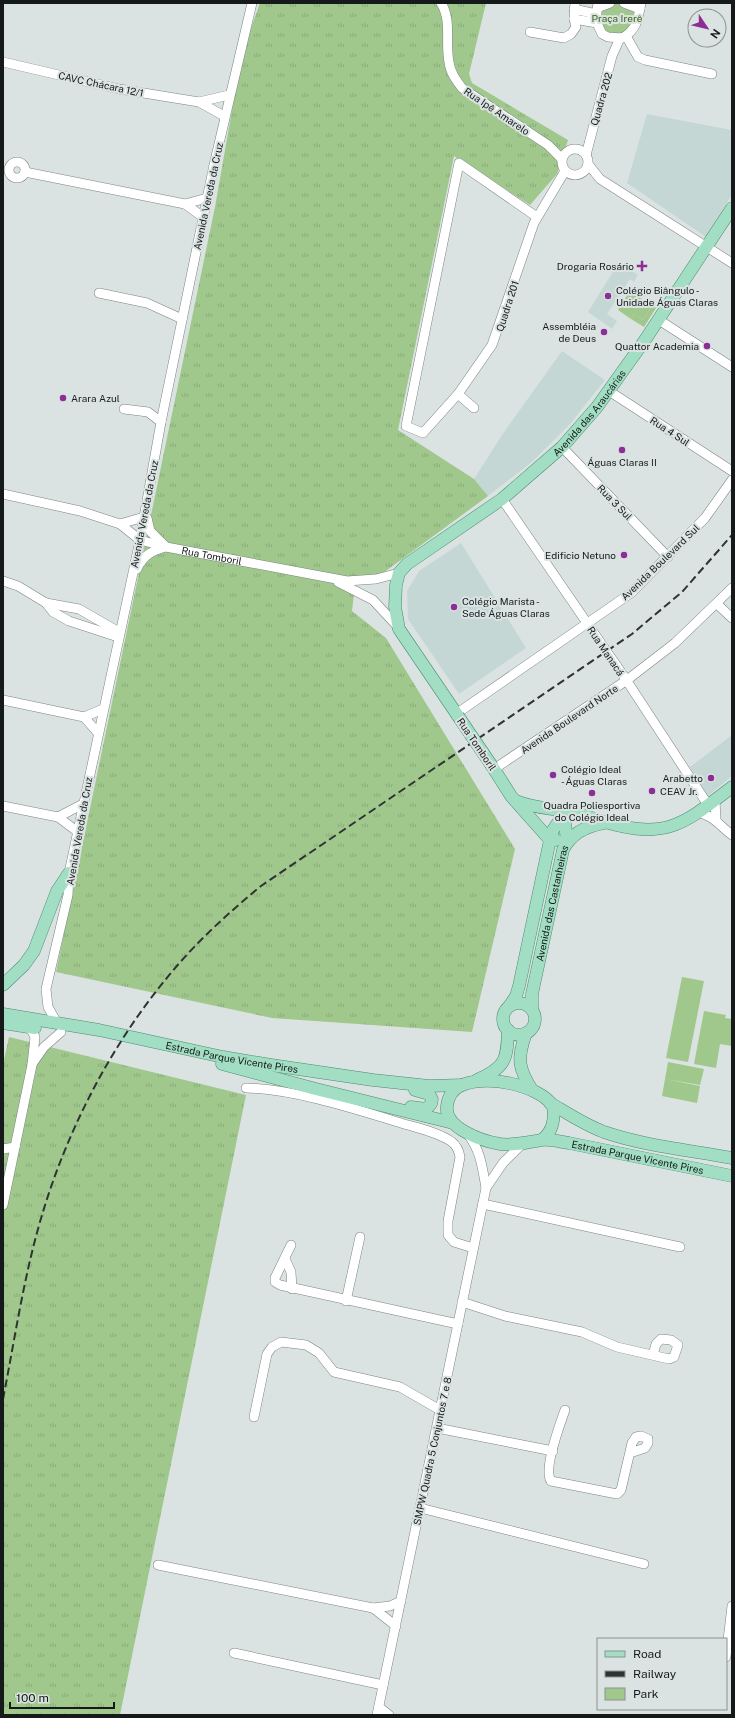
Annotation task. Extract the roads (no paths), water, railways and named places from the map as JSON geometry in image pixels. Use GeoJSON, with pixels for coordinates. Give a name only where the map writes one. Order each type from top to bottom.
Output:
{"type":"FeatureCollection","features":[{"type":"Feature","properties":{"kind":"main road","name":"Avenida das Araucárias"},"geometry":{"type":"LineString","coordinates":[[399,573],[407,564],[502,499],[562,447],[609,391],[659,320],[732,208]]}},
{"type":"Feature","properties":{"kind":"main road","name":"Rua Tomboril"},"geometry":{"type":"LineString","coordinates":[[399,573],[395,594],[399,629],[516,802],[550,840]]}},
{"type":"Feature","properties":{"kind":"main road","name":"Avenida das Castanheiras"},"geometry":{"type":"LineString","coordinates":[[516,802],[539,809],[577,813],[605,822],[639,829],[661,829],[684,822],[732,787]]}},
{"type":"Feature","properties":{"kind":"main road","name":"Avenida das Castanheiras"},"geometry":{"type":"LineString","coordinates":[[510,1006],[516,996],[519,986],[550,840],[557,822],[561,820],[565,823],[567,842]]}},
{"type":"Feature","properties":{"kind":"main road","name":"Avenida das Castanheiras"},"geometry":{"type":"LineString","coordinates":[[532,1009],[532,994],[559,861],[567,842],[582,829],[591,825],[605,822]]}},
{"type":"Feature","properties":{"kind":"main road"},"geometry":{"type":"LineString","coordinates":[[550,840],[567,842]]}},
{"type":"Feature","properties":{"kind":"main road"},"geometry":{"type":"LineString","coordinates":[[3,986],[24,965],[34,951],[56,891],[69,873]]}},
{"type":"Feature","properties":{"kind":"main road"},"geometry":{"type":"LineString","coordinates":[[475,1081],[504,1082],[532,1090],[550,1103],[554,1116],[553,1125],[548,1134],[542,1140],[522,1144],[500,1144],[468,1134],[453,1123],[447,1115],[448,1100],[456,1088],[491,1074],[504,1060],[506,1055],[508,1030],[503,1017],[510,1006],[518,1003],[526,1004],[532,1009],[534,1022],[526,1033],[520,1050],[520,1064],[523,1076],[532,1090]]}},
{"type":"Feature","properties":{"kind":"main road","name":"Estrada Parque Vicente Pires"},"geometry":{"type":"LineString","coordinates":[[3,1014],[59,1028],[224,1064],[453,1123]]}},
{"type":"Feature","properties":{"kind":"main road","name":"Estrada Parque Vicente Pires"},"geometry":{"type":"LineString","coordinates":[[3,1023],[140,1038],[223,1057],[374,1080],[429,1086],[462,1085]]}},
{"type":"Feature","properties":{"kind":"main road"},"geometry":{"type":"LineString","coordinates":[[508,1030],[516,1034],[526,1033]]}},
{"type":"Feature","properties":{"kind":"main road"},"geometry":{"type":"LineString","coordinates":[[358,1099],[364,1097],[420,1109],[426,1109],[431,1104],[432,1098],[429,1094],[393,1087],[374,1080]]}},
{"type":"Feature","properties":{"kind":"main road","name":"Estrada Parque Vicente Pires"},"geometry":{"type":"LineString","coordinates":[[550,1103],[578,1120],[602,1132],[630,1140],[732,1158]]}},
{"type":"Feature","properties":{"kind":"main road","name":"Estrada Parque Vicente Pires"},"geometry":{"type":"LineString","coordinates":[[542,1140],[569,1143],[732,1176]]}},
{"type":"Feature","properties":{"kind":"street","name":"Avenida Vereda da Cruz"},"geometry":{"type":"LineString","coordinates":[[59,1028],[48,1007],[46,989],[68,895],[69,873],[119,634],[131,585],[203,217],[250,3]]}},
{"type":"Feature","properties":{"kind":"street","name":"Rua Ipê Amarelo"},"geometry":{"type":"LineString","coordinates":[[440,3],[447,13],[448,63],[454,77],[462,88],[565,155]]}},
{"type":"Feature","properties":{"kind":"street"},"geometry":{"type":"LineString","coordinates":[[574,19],[597,12],[610,3]]}},
{"type":"Feature","properties":{"kind":"street","name":"Quadra 202"},"geometry":{"type":"LineString","coordinates":[[573,173],[584,156],[604,93],[612,56],[623,37],[634,30],[637,24],[641,6],[624,3]]}},
{"type":"Feature","properties":{"kind":"street"},"geometry":{"type":"LineString","coordinates":[[530,32],[564,38],[568,37],[576,27],[574,19],[575,6],[597,12]]}},
{"type":"Feature","properties":{"kind":"street","name":"Quadra 202"},"geometry":{"type":"LineString","coordinates":[[597,12],[602,34],[608,37],[612,56]]}},
{"type":"Feature","properties":{"kind":"street"},"geometry":{"type":"LineString","coordinates":[[608,37],[623,37],[638,57],[645,60],[712,74]]}},
{"type":"Feature","properties":{"kind":"street","name":"CAVC Chácara 12/1"},"geometry":{"type":"LineString","coordinates":[[3,62],[126,90],[199,102],[224,116]]}},
{"type":"Feature","properties":{"kind":"street","name":"CAVC Chácara 12/1"},"geometry":{"type":"LineString","coordinates":[[199,102],[229,95]]}},
{"type":"Feature","properties":{"kind":"street"},"geometry":{"type":"LineString","coordinates":[[600,179],[584,156],[575,149],[565,155],[562,165],[573,173],[600,179],[707,246],[732,264]]}},
{"type":"Feature","properties":{"kind":"street","name":"Quadra 201"},"geometry":{"type":"LineString","coordinates":[[537,217],[459,163],[406,426],[423,433],[458,394],[492,345],[497,336],[530,233],[537,217],[552,192],[573,173]]}},
{"type":"Feature","properties":{"kind":"street"},"geometry":{"type":"LineString","coordinates":[[8,168],[10,174],[14,177],[22,176],[25,172],[185,204],[203,217]]}},
{"type":"Feature","properties":{"kind":"street"},"geometry":{"type":"LineString","coordinates":[[185,204],[207,198]]}},
{"type":"Feature","properties":{"kind":"street"},"geometry":{"type":"LineString","coordinates":[[99,293],[147,303],[182,319]]}},
{"type":"Feature","properties":{"kind":"street"},"geometry":{"type":"LineString","coordinates":[[659,320],[732,367]]}},
{"type":"Feature","properties":{"kind":"street","name":"Rua 4 Sul"},"geometry":{"type":"LineString","coordinates":[[609,391],[732,471]]}},
{"type":"Feature","properties":{"kind":"street"},"geometry":{"type":"LineString","coordinates":[[458,394],[474,408]]}},
{"type":"Feature","properties":{"kind":"street"},"geometry":{"type":"LineString","coordinates":[[148,412],[165,405]]}},
{"type":"Feature","properties":{"kind":"street"},"geometry":{"type":"LineString","coordinates":[[124,409],[148,412],[162,422]]}},
{"type":"Feature","properties":{"kind":"street","name":"Rua 3 Sul"},"geometry":{"type":"LineString","coordinates":[[562,447],[668,556]]}},
{"type":"Feature","properties":{"kind":"street","name":"Avenida Boulevard Sul"},"geometry":{"type":"LineString","coordinates":[[457,715],[631,593],[705,518],[732,480]]}},
{"type":"Feature","properties":{"kind":"street"},"geometry":{"type":"LineString","coordinates":[[131,585],[143,558],[155,550],[166,547],[148,527],[150,484]]}},
{"type":"Feature","properties":{"kind":"street"},"geometry":{"type":"LineString","coordinates":[[3,494],[69,507],[120,524],[140,540]]}},
{"type":"Feature","properties":{"kind":"street","name":"Rua Manacá"},"geometry":{"type":"LineString","coordinates":[[502,499],[620,672],[712,802]]}},
{"type":"Feature","properties":{"kind":"street"},"geometry":{"type":"LineString","coordinates":[[120,524],[144,517]]}},
{"type":"Feature","properties":{"kind":"street","name":"Rua Tomboril"},"geometry":{"type":"LineString","coordinates":[[140,540],[166,547],[332,579],[367,580],[399,573]]}},
{"type":"Feature","properties":{"kind":"street","name":"Rua Tomboril"},"geometry":{"type":"LineString","coordinates":[[332,579],[373,600],[399,629]]}},
{"type":"Feature","properties":{"kind":"street"},"geometry":{"type":"LineString","coordinates":[[3,581],[18,586],[46,604],[53,612],[69,621],[119,634]]}},
{"type":"Feature","properties":{"kind":"street","name":"Avenida Boulevard Norte"},"geometry":{"type":"LineString","coordinates":[[493,767],[627,680],[675,643],[732,588]]}},
{"type":"Feature","properties":{"kind":"street"},"geometry":{"type":"LineString","coordinates":[[46,604],[79,609],[119,634]]}},
{"type":"Feature","properties":{"kind":"street"},"geometry":{"type":"LineString","coordinates":[[717,604],[732,618]]}},
{"type":"Feature","properties":{"kind":"street"},"geometry":{"type":"LineString","coordinates":[[3,700],[84,717],[103,709]]}},
{"type":"Feature","properties":{"kind":"street"},"geometry":{"type":"LineString","coordinates":[[84,717],[98,733]]}},
{"type":"Feature","properties":{"kind":"street"},"geometry":{"type":"LineString","coordinates":[[712,802],[716,820]]}},
{"type":"Feature","properties":{"kind":"street"},"geometry":{"type":"LineString","coordinates":[[58,817],[83,804]]}},
{"type":"Feature","properties":{"kind":"street"},"geometry":{"type":"LineString","coordinates":[[3,806],[58,817],[78,832]]}},
{"type":"Feature","properties":{"kind":"street"},"geometry":{"type":"LineString","coordinates":[[697,812],[716,820],[732,835]]}},
{"type":"Feature","properties":{"kind":"street"},"geometry":{"type":"LineString","coordinates":[[3,1205],[32,1065],[34,1037],[32,1031],[24,1026]]}},
{"type":"Feature","properties":{"kind":"street"},"geometry":{"type":"LineString","coordinates":[[32,1065],[59,1028]]}},
{"type":"Feature","properties":{"kind":"street"},"geometry":{"type":"LineString","coordinates":[[246,1088],[263,1088],[290,1093],[413,1126],[451,1141],[459,1151],[460,1157],[448,1221],[448,1235],[454,1242],[473,1248]]}},
{"type":"Feature","properties":{"kind":"street","name":"SMPW Quadra 5 Conjuntos 7 e 8"},"geometry":{"type":"LineString","coordinates":[[378,1711],[438,1428],[440,1410],[486,1188],[481,1156],[478,1148],[468,1134]]}},
{"type":"Feature","properties":{"kind":"street","name":"SMPW Quadra 5 Conjuntos 7 e 8"},"geometry":{"type":"LineString","coordinates":[[486,1188],[503,1163],[522,1144]]}},
{"type":"Feature","properties":{"kind":"street"},"geometry":{"type":"LineString","coordinates":[[3,1149],[15,1147]]}},
{"type":"Feature","properties":{"kind":"street"},"geometry":{"type":"LineString","coordinates":[[483,1204],[680,1247]]}},
{"type":"Feature","properties":{"kind":"street"},"geometry":{"type":"LineString","coordinates":[[346,1301],[360,1237]]}},
{"type":"Feature","properties":{"kind":"street"},"geometry":{"type":"LineString","coordinates":[[291,1245],[285,1259],[277,1271],[275,1282],[280,1285],[346,1301],[458,1324]]}},
{"type":"Feature","properties":{"kind":"street"},"geometry":{"type":"LineString","coordinates":[[285,1259],[291,1272],[292,1289]]}},
{"type":"Feature","properties":{"kind":"street"},"geometry":{"type":"LineString","coordinates":[[462,1302],[505,1316],[582,1332],[617,1347],[653,1355]]}},
{"type":"Feature","properties":{"kind":"street"},"geometry":{"type":"LineString","coordinates":[[254,1417],[267,1354],[276,1343],[287,1341],[314,1348],[334,1372],[400,1387],[440,1410]]}},
{"type":"Feature","properties":{"kind":"street"},"geometry":{"type":"LineString","coordinates":[[565,1410],[553,1451],[549,1478],[551,1481],[616,1494],[621,1490],[630,1453]]}},
{"type":"Feature","properties":{"kind":"street"},"geometry":{"type":"LineString","coordinates":[[438,1428],[553,1451]]}},
{"type":"Feature","properties":{"kind":"street"},"geometry":{"type":"LineString","coordinates":[[420,1508],[644,1564]]}},
{"type":"Feature","properties":{"kind":"street"},"geometry":{"type":"LineString","coordinates":[[158,1565],[373,1608],[390,1606],[401,1600]]}},
{"type":"Feature","properties":{"kind":"street"},"geometry":{"type":"LineString","coordinates":[[727,1648],[732,1606]]}},
{"type":"Feature","properties":{"kind":"street"},"geometry":{"type":"LineString","coordinates":[[373,1608],[396,1626]]}},
{"type":"Feature","properties":{"kind":"street"},"geometry":{"type":"LineString","coordinates":[[234,1653],[383,1685]]}},
{"type":"Feature","properties":{"kind":"street"},"geometry":{"type":"LineString","coordinates":[[378,1711],[389,1715]]}},
{"type":"Feature","properties":{"kind":"railway"},"geometry":{"type":"LineString","coordinates":[[3,1399],[25,1284],[36,1238],[52,1184],[64,1152],[77,1121],[109,1061],[146,1005],[166,979],[211,930],[261,886],[632,634],[682,592],[732,535]]}},
{"type":"Feature","properties":{"kind":"place","name":"Drogaria Rosário"},"geometry":{"type":"Point","coordinates":[642,266]}},
{"type":"Feature","properties":{"kind":"place","name":"Colégio Biângulo - Unidade Águas Claras"},"geometry":{"type":"Point","coordinates":[608,296]}},
{"type":"Feature","properties":{"kind":"place","name":"Assembléia de Deus"},"geometry":{"type":"Point","coordinates":[604,332]}},
{"type":"Feature","properties":{"kind":"place","name":"Quattor Academia"},"geometry":{"type":"Point","coordinates":[707,346]}},
{"type":"Feature","properties":{"kind":"place","name":"Arara Azul"},"geometry":{"type":"Point","coordinates":[63,398]}},
{"type":"Feature","properties":{"kind":"place","name":"Águas Claras II"},"geometry":{"type":"Point","coordinates":[622,450]}},
{"type":"Feature","properties":{"kind":"place","name":"Edificio Netuno"},"geometry":{"type":"Point","coordinates":[624,555]}},
{"type":"Feature","properties":{"kind":"place","name":"Colégio Marista - Sede Águas Claras"},"geometry":{"type":"Point","coordinates":[454,607]}},
{"type":"Feature","properties":{"kind":"place","name":"Colégio Ideal - Águas Claras"},"geometry":{"type":"Point","coordinates":[553,775]}},
{"type":"Feature","properties":{"kind":"place","name":"Arabetto"},"geometry":{"type":"Point","coordinates":[711,778]}},
{"type":"Feature","properties":{"kind":"place","name":"CEAV Jr."},"geometry":{"type":"Point","coordinates":[652,791]}},
{"type":"Feature","properties":{"kind":"place","name":"Quadra Poliesportiva do Colégio Ideal"},"geometry":{"type":"Point","coordinates":[592,793]}},
{"type":"Feature","properties":{"kind":"park label","name":"Praça Irerê"},"geometry":{"type":"Point","coordinates":[617,18]}}]}
